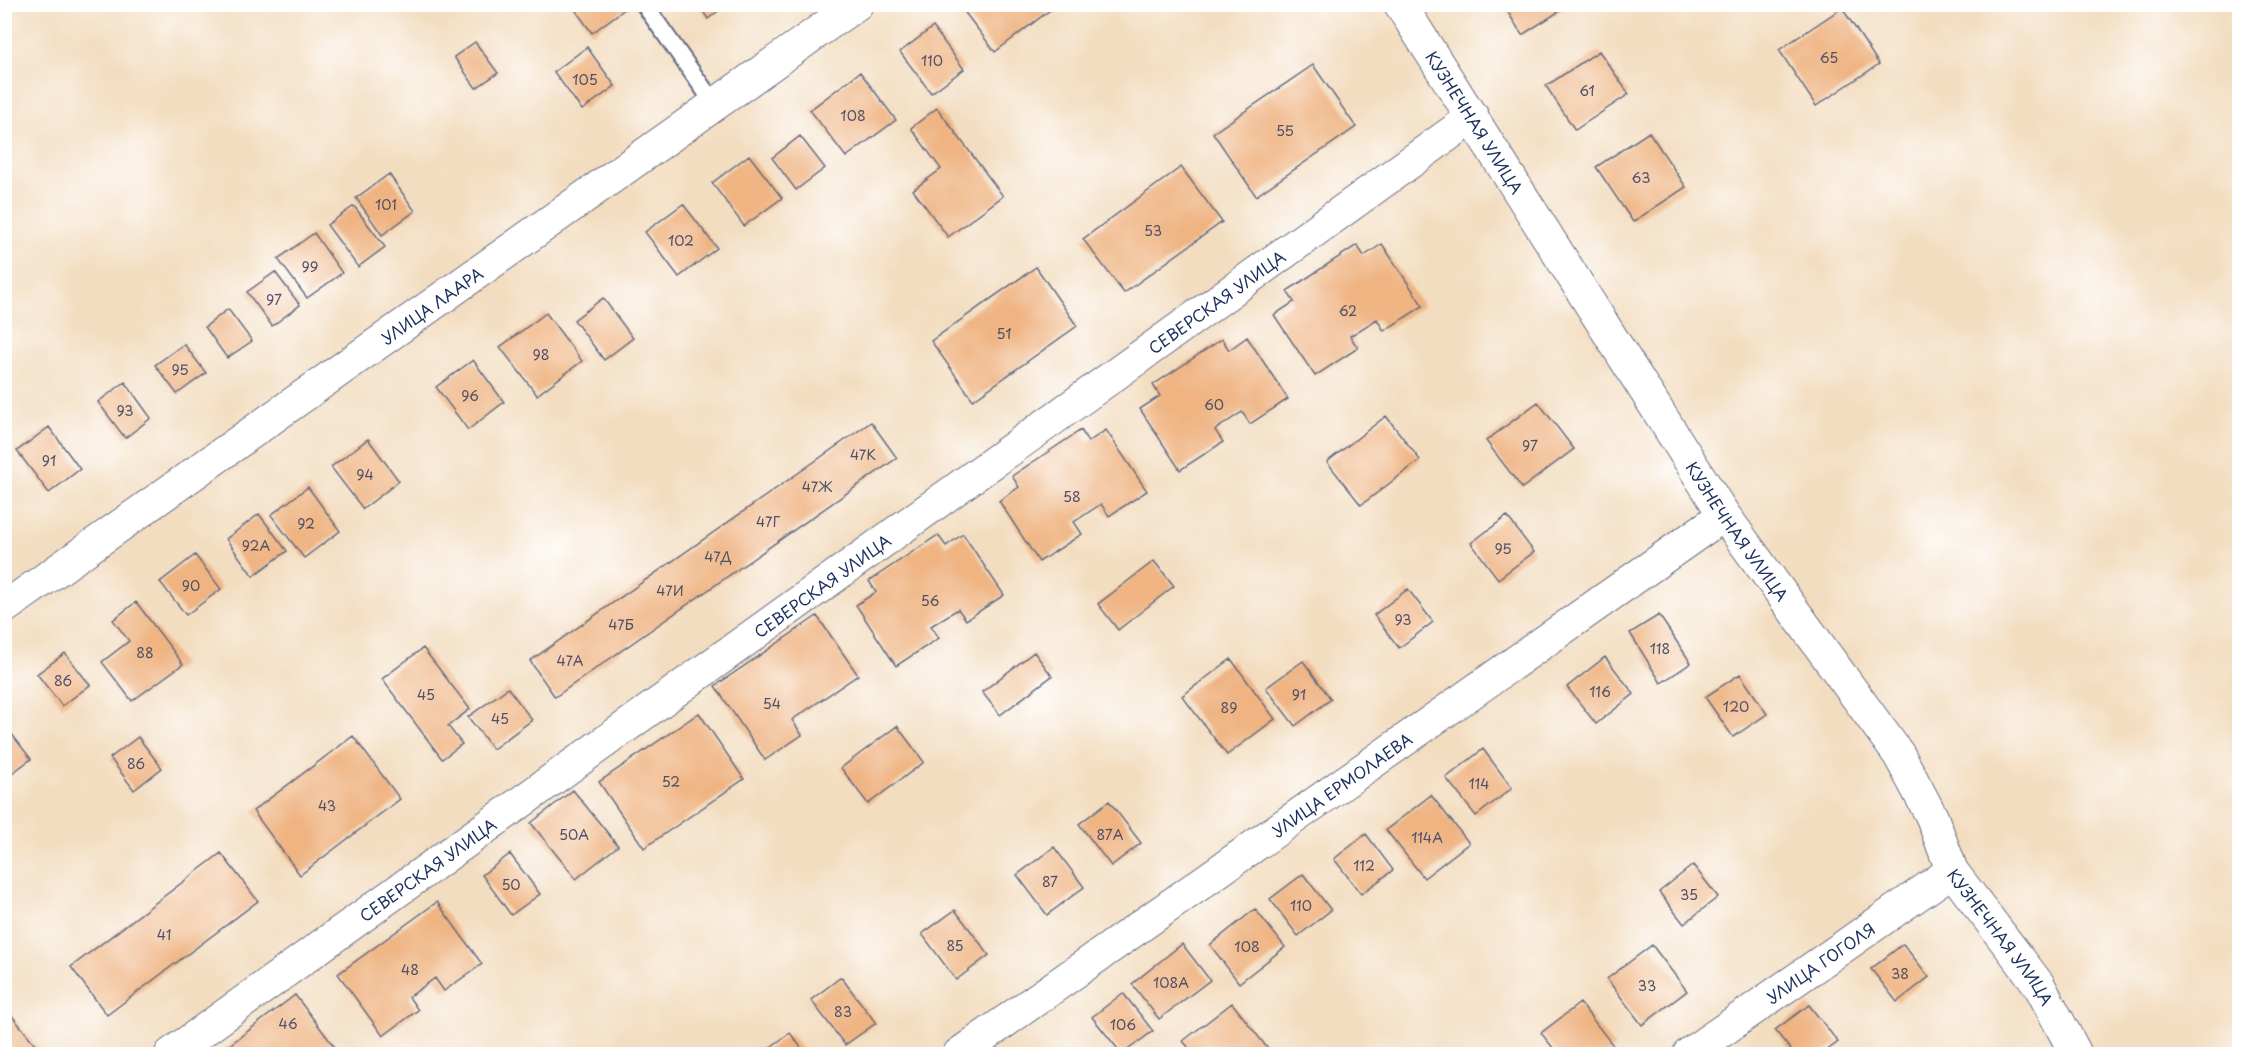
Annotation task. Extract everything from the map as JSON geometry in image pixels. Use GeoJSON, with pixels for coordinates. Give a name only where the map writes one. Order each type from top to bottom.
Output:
{"type":"FeatureCollection","features":[{"type":"Feature","properties":{"kind":"street","name":"УЛИЦА ЛААРА"},"geometry":{"type":"LineString","coordinates":[[4,608],[857,4]]}},
{"type":"Feature","properties":{"kind":"street","name":"КУЗНЕЧНАЯ УЛИЦА"},"geometry":{"type":"LineString","coordinates":[[1400,4],[1724,514],[1899,755],[1932,817],[1952,870],[2039,985],[2076,1054]]}},
{"type":"Feature","properties":{"kind":"street","name":"СЕВЕРСКАЯ УЛИЦА"},"geometry":{"type":"LineString","coordinates":[[171,1054],[1473,117]]}},
{"type":"Feature","properties":{"kind":"street","name":"УЛИЦА ЕРМОЛАЕВА"},"geometry":{"type":"LineString","coordinates":[[959,1054],[1724,514]]}},
{"type":"Feature","properties":{"kind":"street","name":"УЛИЦА ГОГОЛЯ"},"geometry":{"type":"LineString","coordinates":[[1689,1054],[1952,870]]}},
{"type":"Feature","properties":{"kind":"lane"},"geometry":{"type":"LineString","coordinates":[[644,4],[715,105]]}},
{"type":"Feature","properties":{"kind":"building"},"geometry":{"type":"Polygon","coordinates":[[[571,4],[623,4],[626,8],[592,33],[571,4]]]}},
{"type":"Feature","properties":{"kind":"building"},"geometry":{"type":"Polygon","coordinates":[[[698,4],[727,4],[708,19],[698,4]]]}},
{"type":"Feature","properties":{"kind":"building"},"geometry":{"type":"Polygon","coordinates":[[[962,4],[1046,4],[1050,10],[995,52],[960,6],[962,4]]]}},
{"type":"Feature","properties":{"kind":"building"},"geometry":{"type":"Polygon","coordinates":[[[1503,4],[1571,4],[1522,35],[1503,4]]]}},
{"type":"Feature","properties":{"kind":"building"},"geometry":{"type":"Polygon","coordinates":[[[1842,8],[1879,64],[1816,106],[1779,50],[1842,8]]]}},
{"type":"Feature","properties":{"kind":"building"},"geometry":{"type":"Polygon","coordinates":[[[933,27],[964,69],[931,93],[900,52],[933,27]]]}},
{"type":"Feature","properties":{"kind":"building"},"geometry":{"type":"Polygon","coordinates":[[[475,42],[498,73],[476,88],[454,57],[475,42]]]}},
{"type":"Feature","properties":{"kind":"building"},"geometry":{"type":"Polygon","coordinates":[[[587,47],[615,86],[582,110],[554,72],[587,47]]]}},
{"type":"Feature","properties":{"kind":"building"},"geometry":{"type":"Polygon","coordinates":[[[1599,51],[1629,94],[1575,130],[1546,86],[1599,51]]]}},
{"type":"Feature","properties":{"kind":"building"},"geometry":{"type":"Polygon","coordinates":[[[1313,65],[1356,127],[1256,196],[1213,133],[1313,65]]]}},
{"type":"Feature","properties":{"kind":"building"},"geometry":{"type":"Polygon","coordinates":[[[860,72],[896,120],[846,157],[810,110],[860,72]]]}},
{"type":"Feature","properties":{"kind":"building"},"geometry":{"type":"Polygon","coordinates":[[[937,108],[1003,196],[948,237],[913,190],[941,169],[911,128],[937,108]]]}},
{"type":"Feature","properties":{"kind":"building"},"geometry":{"type":"Polygon","coordinates":[[[1649,132],[1686,187],[1633,222],[1596,167],[1649,132]]]}},
{"type":"Feature","properties":{"kind":"building"},"geometry":{"type":"Polygon","coordinates":[[[800,136],[825,168],[796,190],[772,158],[800,136]]]}},
{"type":"Feature","properties":{"kind":"building"},"geometry":{"type":"Polygon","coordinates":[[[749,155],[782,198],[744,226],[712,183],[749,155]]]}},
{"type":"Feature","properties":{"kind":"building"},"geometry":{"type":"Polygon","coordinates":[[[1181,167],[1222,222],[1124,293],[1083,239],[1181,167]]]}},
{"type":"Feature","properties":{"kind":"building"},"geometry":{"type":"Polygon","coordinates":[[[389,174],[415,211],[382,235],[356,198],[389,174]]]}},
{"type":"Feature","properties":{"kind":"building"},"geometry":{"type":"Polygon","coordinates":[[[683,204],[717,248],[679,277],[645,232],[683,204]]]}},
{"type":"Feature","properties":{"kind":"building"},"geometry":{"type":"Polygon","coordinates":[[[354,206],[385,247],[358,267],[327,225],[354,206]]]}},
{"type":"Feature","properties":{"kind":"building"},"geometry":{"type":"Polygon","coordinates":[[[314,233],[342,273],[307,298],[278,259],[314,233]]]}},
{"type":"Feature","properties":{"kind":"building"},"geometry":{"type":"Polygon","coordinates":[[[1382,244],[1423,306],[1384,331],[1377,319],[1350,336],[1358,348],[1315,376],[1274,315],[1294,302],[1287,291],[1357,245],[1364,256],[1382,244]]]}},
{"type":"Feature","properties":{"kind":"building"},"geometry":{"type":"Polygon","coordinates":[[[1036,267],[1077,326],[973,400],[931,341],[1036,267]]]}},
{"type":"Feature","properties":{"kind":"building"},"geometry":{"type":"Polygon","coordinates":[[[275,272],[300,305],[272,326],[247,292],[275,272]]]}},
{"type":"Feature","properties":{"kind":"building"},"geometry":{"type":"Polygon","coordinates":[[[603,298],[633,338],[604,360],[574,320],[603,298]]]}},
{"type":"Feature","properties":{"kind":"building"},"geometry":{"type":"Polygon","coordinates":[[[228,309],[252,341],[227,358],[205,327],[228,309]]]}},
{"type":"Feature","properties":{"kind":"building"},"geometry":{"type":"Polygon","coordinates":[[[546,313],[582,361],[537,395],[500,347],[546,313]]]}},
{"type":"Feature","properties":{"kind":"building"},"geometry":{"type":"Polygon","coordinates":[[[1247,337],[1288,399],[1250,424],[1242,412],[1215,430],[1223,442],[1180,470],[1140,409],[1160,396],[1153,385],[1222,339],[1229,350],[1247,337]]]}},
{"type":"Feature","properties":{"kind":"building"},"geometry":{"type":"Polygon","coordinates":[[[184,344],[206,373],[177,394],[155,365],[184,344]]]}},
{"type":"Feature","properties":{"kind":"building"},"geometry":{"type":"Polygon","coordinates":[[[473,360],[504,402],[468,430],[436,387],[473,360]]]}},
{"type":"Feature","properties":{"kind":"building"},"geometry":{"type":"Polygon","coordinates":[[[125,382],[151,418],[125,438],[98,402],[125,382]]]}},
{"type":"Feature","properties":{"kind":"building"},"geometry":{"type":"Polygon","coordinates":[[[1538,402],[1574,449],[1522,488],[1486,441],[1538,402]]]}},
{"type":"Feature","properties":{"kind":"building"},"geometry":{"type":"Polygon","coordinates":[[[1386,416],[1420,460],[1361,505],[1327,462],[1386,416]]]}},
{"type":"Feature","properties":{"kind":"building"},"geometry":{"type":"Polygon","coordinates":[[[871,422],[897,458],[555,697],[530,661],[871,422]]]}},
{"type":"Feature","properties":{"kind":"building"},"geometry":{"type":"Polygon","coordinates":[[[49,427],[80,469],[49,493],[17,451],[49,427]]]}},
{"type":"Feature","properties":{"kind":"building"},"geometry":{"type":"Polygon","coordinates":[[[1081,430],[1088,442],[1106,430],[1147,491],[1109,516],[1101,504],[1074,522],[1082,534],[1039,562],[999,501],[1019,487],[1012,476],[1081,430]]]}},
{"type":"Feature","properties":{"kind":"building"},"geometry":{"type":"Polygon","coordinates":[[[368,439],[399,481],[363,509],[331,467],[368,439]]]}},
{"type":"Feature","properties":{"kind":"building"},"geometry":{"type":"Polygon","coordinates":[[[308,487],[340,531],[304,558],[271,515],[308,487]]]}},
{"type":"Feature","properties":{"kind":"building"},"geometry":{"type":"Polygon","coordinates":[[[259,514],[287,551],[253,576],[226,539],[259,514]]]}},
{"type":"Feature","properties":{"kind":"building"},"geometry":{"type":"Polygon","coordinates":[[[1507,516],[1534,552],[1498,579],[1471,543],[1507,516]]]}},
{"type":"Feature","properties":{"kind":"building"},"geometry":{"type":"Polygon","coordinates":[[[963,534],[1004,595],[966,620],[958,609],[931,626],[939,638],[896,666],[856,605],[876,592],[869,581],[938,535],[946,546],[963,534]]]}},
{"type":"Feature","properties":{"kind":"building"},"geometry":{"type":"Polygon","coordinates":[[[195,555],[221,589],[186,615],[160,582],[195,555]]]}},
{"type":"Feature","properties":{"kind":"building"},"geometry":{"type":"Polygon","coordinates":[[[1154,561],[1174,586],[1118,630],[1098,604],[1154,561]]]}},
{"type":"Feature","properties":{"kind":"building"},"geometry":{"type":"Polygon","coordinates":[[[1408,589],[1433,622],[1399,648],[1374,615],[1408,589]]]}},
{"type":"Feature","properties":{"kind":"building"},"geometry":{"type":"Polygon","coordinates":[[[136,602],[183,664],[132,701],[102,662],[129,641],[113,620],[136,602]]]}},
{"type":"Feature","properties":{"kind":"building"},"geometry":{"type":"Polygon","coordinates":[[[1659,615],[1691,663],[1661,683],[1630,633],[1659,615]]]}},
{"type":"Feature","properties":{"kind":"building"},"geometry":{"type":"Polygon","coordinates":[[[817,616],[858,675],[792,720],[802,735],[765,760],[715,686],[817,616]]]}},
{"type":"Feature","properties":{"kind":"building"},"geometry":{"type":"Polygon","coordinates":[[[423,648],[470,709],[448,726],[462,744],[442,759],[382,679],[423,648]]]}},
{"type":"Feature","properties":{"kind":"building"},"geometry":{"type":"Polygon","coordinates":[[[1034,652],[1052,676],[1000,715],[982,692],[1034,652]]]}},
{"type":"Feature","properties":{"kind":"building"},"geometry":{"type":"Polygon","coordinates":[[[65,653],[90,685],[62,706],[37,674],[65,653]]]}},
{"type":"Feature","properties":{"kind":"building"},"geometry":{"type":"Polygon","coordinates":[[[1605,657],[1634,694],[1596,724],[1567,687],[1605,657]]]}},
{"type":"Feature","properties":{"kind":"building"},"geometry":{"type":"Polygon","coordinates":[[[1231,659],[1275,719],[1227,755],[1182,696],[1231,659]]]}},
{"type":"Feature","properties":{"kind":"building"},"geometry":{"type":"Polygon","coordinates":[[[1303,661],[1331,699],[1295,726],[1266,688],[1303,661]]]}},
{"type":"Feature","properties":{"kind":"building"},"geometry":{"type":"Polygon","coordinates":[[[1740,674],[1767,714],[1733,737],[1705,697],[1740,674]]]}},
{"type":"Feature","properties":{"kind":"building"},"geometry":{"type":"Polygon","coordinates":[[[508,688],[532,720],[493,749],[468,717],[508,688]]]}},
{"type":"Feature","properties":{"kind":"building"},"geometry":{"type":"Polygon","coordinates":[[[699,713],[744,779],[644,848],[599,782],[699,713]]]}},
{"type":"Feature","properties":{"kind":"building"},"geometry":{"type":"Polygon","coordinates":[[[4,724],[31,759],[4,779],[4,724]]]}},
{"type":"Feature","properties":{"kind":"building"},"geometry":{"type":"Polygon","coordinates":[[[897,726],[924,762],[868,804],[841,768],[897,726]]]}},
{"type":"Feature","properties":{"kind":"building"},"geometry":{"type":"Polygon","coordinates":[[[353,736],[400,799],[300,875],[253,811],[353,736]]]}},
{"type":"Feature","properties":{"kind":"building"},"geometry":{"type":"Polygon","coordinates":[[[138,737],[162,768],[134,790],[110,758],[138,737]]]}},
{"type":"Feature","properties":{"kind":"building"},"geometry":{"type":"Polygon","coordinates":[[[1483,749],[1512,788],[1476,816],[1446,778],[1483,749]]]}},
{"type":"Feature","properties":{"kind":"building"},"geometry":{"type":"Polygon","coordinates":[[[573,790],[618,846],[576,879],[531,823],[573,790]]]}},
{"type":"Feature","properties":{"kind":"building"},"geometry":{"type":"Polygon","coordinates":[[[1431,795],[1469,843],[1424,878],[1386,830],[1431,795]]]}},
{"type":"Feature","properties":{"kind":"building"},"geometry":{"type":"Polygon","coordinates":[[[1109,801],[1141,843],[1111,866],[1079,824],[1109,801]]]}},
{"type":"Feature","properties":{"kind":"building"},"geometry":{"type":"Polygon","coordinates":[[[1366,834],[1393,870],[1361,894],[1334,859],[1366,834]]]}},
{"type":"Feature","properties":{"kind":"building"},"geometry":{"type":"Polygon","coordinates":[[[1054,847],[1084,887],[1047,915],[1017,875],[1054,847]]]}},
{"type":"Feature","properties":{"kind":"building"},"geometry":{"type":"Polygon","coordinates":[[[221,853],[258,901],[107,1015],[71,967],[221,853]]]}},
{"type":"Feature","properties":{"kind":"building"},"geometry":{"type":"Polygon","coordinates":[[[510,854],[540,894],[511,915],[482,875],[510,854]]]}},
{"type":"Feature","properties":{"kind":"building"},"geometry":{"type":"Polygon","coordinates":[[[1693,865],[1718,897],[1684,924],[1659,892],[1693,865]]]}},
{"type":"Feature","properties":{"kind":"building"},"geometry":{"type":"Polygon","coordinates":[[[1303,874],[1331,910],[1298,936],[1270,899],[1303,874]]]}},
{"type":"Feature","properties":{"kind":"building"},"geometry":{"type":"Polygon","coordinates":[[[437,902],[482,964],[444,991],[435,978],[409,997],[418,1010],[383,1036],[338,974],[437,902]]]}},
{"type":"Feature","properties":{"kind":"building"},"geometry":{"type":"Polygon","coordinates":[[[1255,909],[1285,947],[1239,983],[1210,945],[1255,909]]]}},
{"type":"Feature","properties":{"kind":"building"},"geometry":{"type":"Polygon","coordinates":[[[955,910],[989,955],[956,980],[922,934],[955,910]]]}},
{"type":"Feature","properties":{"kind":"building"},"geometry":{"type":"Polygon","coordinates":[[[1182,944],[1210,980],[1159,1019],[1132,984],[1182,944]]]}},
{"type":"Feature","properties":{"kind":"building"},"geometry":{"type":"Polygon","coordinates":[[[1903,944],[1929,977],[1897,1002],[1871,969],[1903,944]]]}},
{"type":"Feature","properties":{"kind":"building"},"geometry":{"type":"Polygon","coordinates":[[[1652,945],[1687,991],[1642,1025],[1607,979],[1652,945]]]}},
{"type":"Feature","properties":{"kind":"building"},"geometry":{"type":"Polygon","coordinates":[[[841,977],[876,1023],[845,1045],[811,1000],[841,977]]]}},
{"type":"Feature","properties":{"kind":"building"},"geometry":{"type":"Polygon","coordinates":[[[1123,993],[1153,1031],[1122,1054],[1092,1017],[1123,993]]]}},
{"type":"Feature","properties":{"kind":"building"},"geometry":{"type":"Polygon","coordinates":[[[295,995],[337,1050],[331,1054],[227,1054],[223,1050],[295,995]]]}},
{"type":"Feature","properties":{"kind":"building"},"geometry":{"type":"Polygon","coordinates":[[[1232,1003],[1272,1054],[1194,1054],[1183,1041],[1232,1003]]]}},
{"type":"Feature","properties":{"kind":"building"},"geometry":{"type":"Polygon","coordinates":[[[1580,1003],[1615,1048],[1607,1054],[1558,1054],[1541,1033],[1580,1003]]]}},
{"type":"Feature","properties":{"kind":"building"},"geometry":{"type":"Polygon","coordinates":[[[1809,1005],[1838,1042],[1822,1054],[1794,1054],[1775,1030],[1809,1005]]]}},
{"type":"Feature","properties":{"kind":"building"},"geometry":{"type":"Polygon","coordinates":[[[4,1006],[43,1054],[4,1054],[4,1006]]]}},
{"type":"Feature","properties":{"kind":"building"},"geometry":{"type":"Polygon","coordinates":[[[790,1033],[806,1054],[761,1054],[790,1033]]]}}]}
